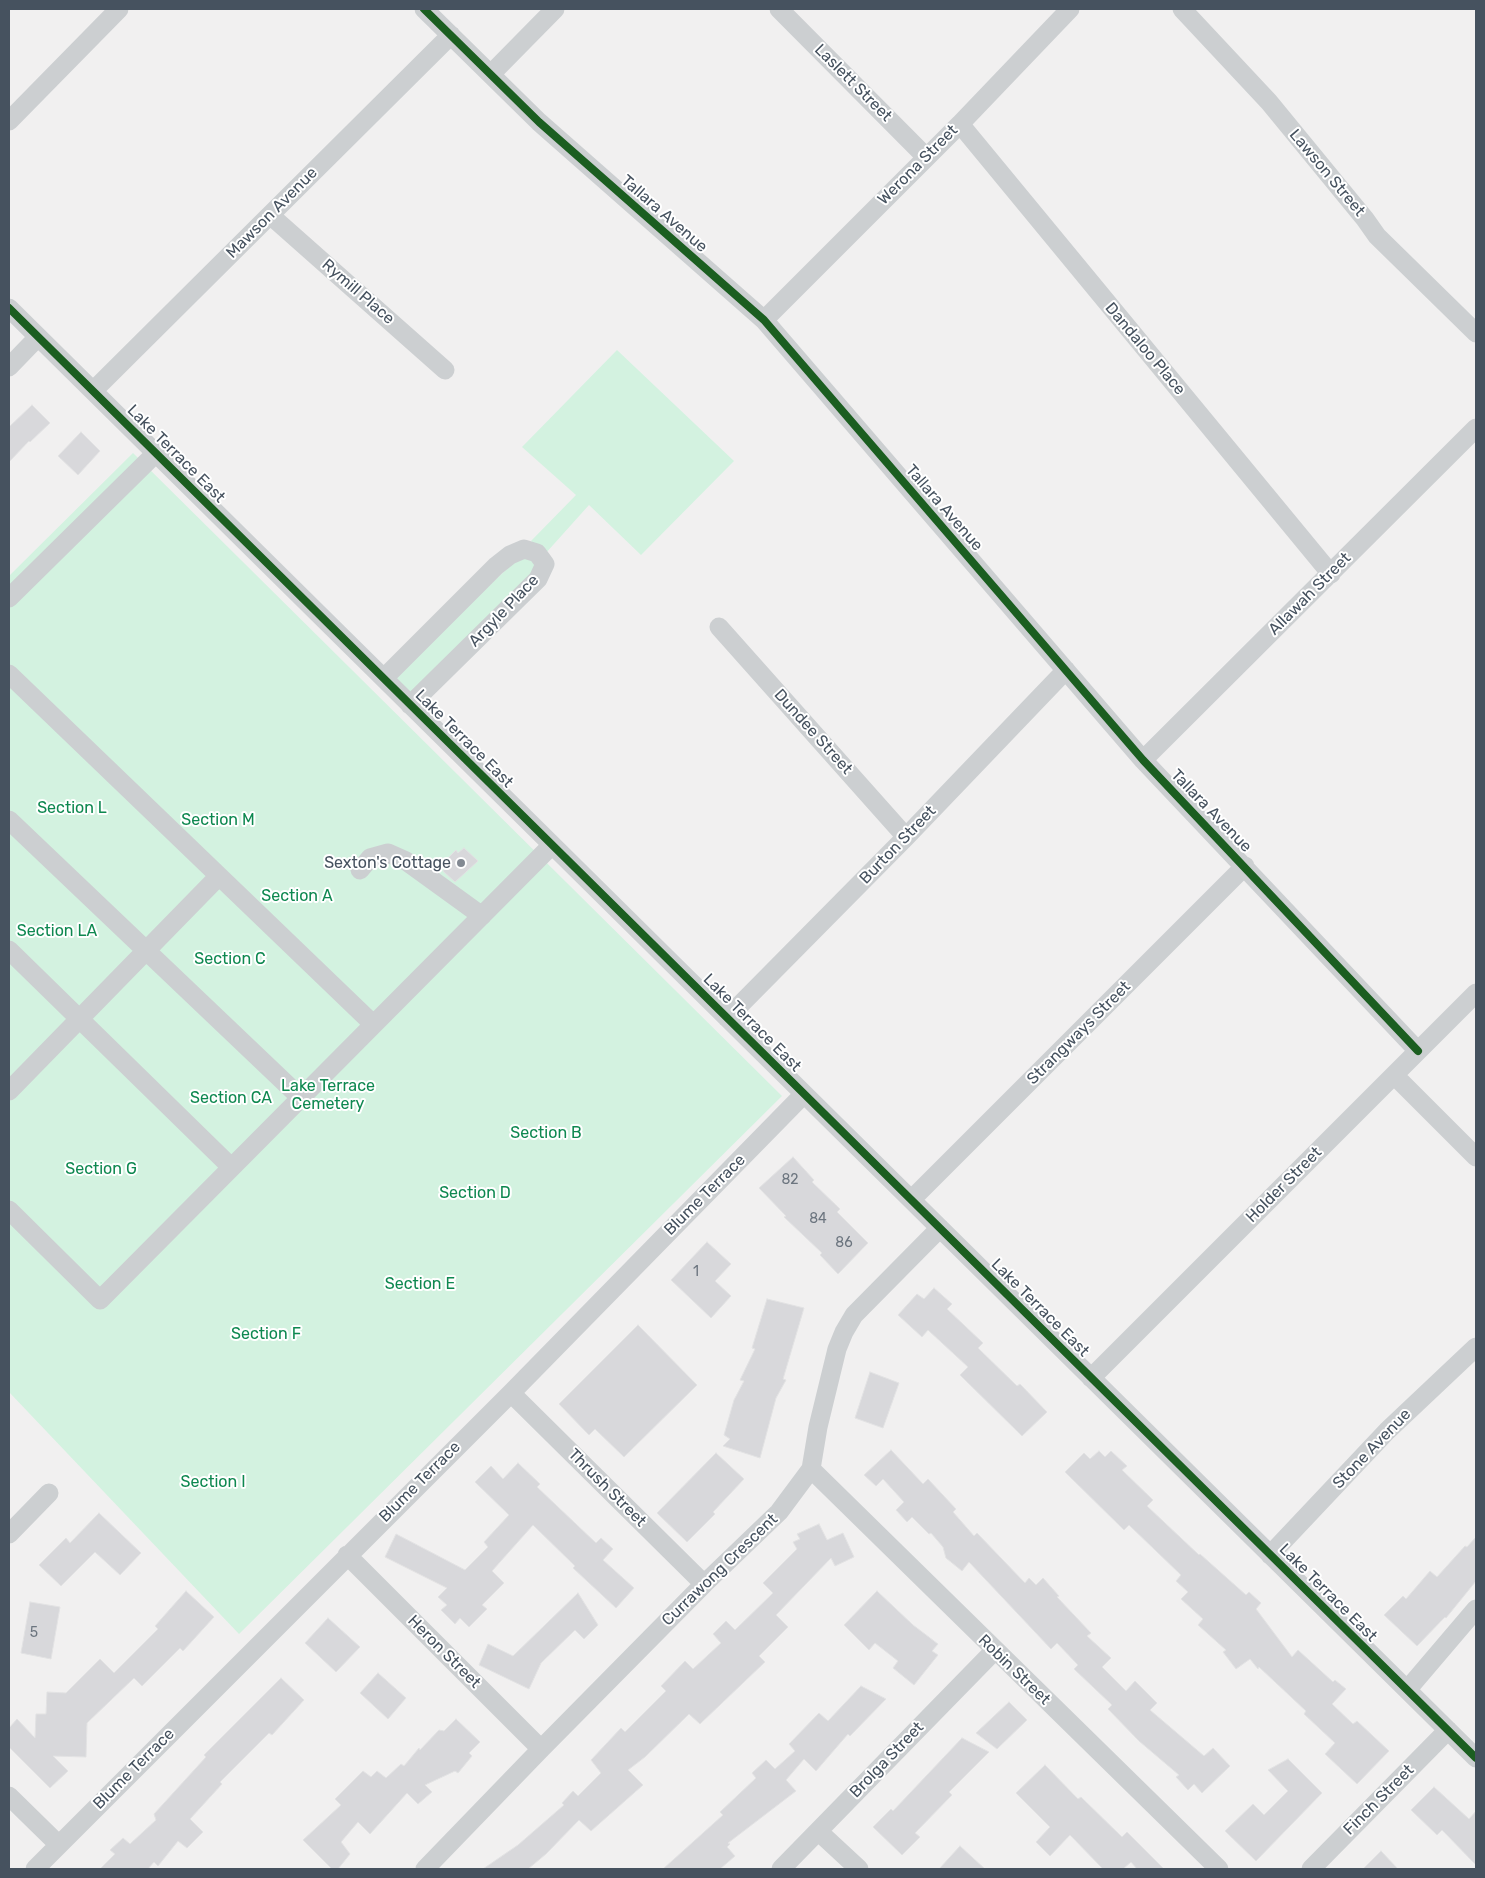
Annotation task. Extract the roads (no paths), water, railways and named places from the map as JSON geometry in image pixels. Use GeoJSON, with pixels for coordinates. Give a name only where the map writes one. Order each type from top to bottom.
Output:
{"type":"FeatureCollection","features":[{"type":"Feature","properties":{"kind":"street"},"geometry":{"type":"LineString","coordinates":[[9,121],[119,9]]}},
{"type":"Feature","properties":{"kind":"street","name":"Tallara Avenue"},"geometry":{"type":"LineString","coordinates":[[424,9],[538,122],[764,320],[1143,760],[1418,1051]]}},
{"type":"Feature","properties":{"kind":"street"},"geometry":{"type":"LineString","coordinates":[[491,74],[555,9]]}},
{"type":"Feature","properties":{"kind":"street","name":"Laslett Street"},"geometry":{"type":"LineString","coordinates":[[779,9],[926,157]]}},
{"type":"Feature","properties":{"kind":"street","name":"Werona Street"},"geometry":{"type":"LineString","coordinates":[[764,320],[960,124],[1070,9]]}},
{"type":"Feature","properties":{"kind":"street","name":"Lawson Street"},"geometry":{"type":"LineString","coordinates":[[1182,9],[1269,102],[1366,219],[1377,236],[1476,333]]}},
{"type":"Feature","properties":{"kind":"street","name":"Mawson Avenue"},"geometry":{"type":"LineString","coordinates":[[93,391],[451,35]]}},
{"type":"Feature","properties":{"kind":"street","name":"Dandaloo Place"},"geometry":{"type":"LineString","coordinates":[[960,124],[1331,574]]}},
{"type":"Feature","properties":{"kind":"street","name":"Rymill Place"},"geometry":{"type":"LineString","coordinates":[[270,215],[446,370]]}},
{"type":"Feature","properties":{"kind":"street","name":"Lake Terrace East"},"geometry":{"type":"LineString","coordinates":[[9,308],[1476,1758]]}},
{"type":"Feature","properties":{"kind":"street"},"geometry":{"type":"LineString","coordinates":[[9,367],[38,337]]}},
{"type":"Feature","properties":{"kind":"street","name":"Allawah Street"},"geometry":{"type":"LineString","coordinates":[[1143,760],[1476,428]]}},
{"type":"Feature","properties":{"kind":"street"},"geometry":{"type":"LineString","coordinates":[[9,598],[156,453]]}},
{"type":"Feature","properties":{"kind":"street","name":"Argyle Place"},"geometry":{"type":"LineString","coordinates":[[384,678],[496,566],[510,555],[524,549],[537,553],[545,564],[538,579],[410,705]]}},
{"type":"Feature","properties":{"kind":"street","name":"Dundee Street"},"geometry":{"type":"LineString","coordinates":[[719,628],[906,837]]}},
{"type":"Feature","properties":{"kind":"street","name":"Burton Street"},"geometry":{"type":"LineString","coordinates":[[727,1018],[906,837],[1066,670]]}},
{"type":"Feature","properties":{"kind":"street"},"geometry":{"type":"LineString","coordinates":[[9,674],[373,1024]]}},
{"type":"Feature","properties":{"kind":"street"},"geometry":{"type":"LineString","coordinates":[[9,820],[301,1098]]}},
{"type":"Feature","properties":{"kind":"street"},"geometry":{"type":"LineString","coordinates":[[9,1210],[100,1300],[552,845]]}},
{"type":"Feature","properties":{"kind":"street"},"geometry":{"type":"LineString","coordinates":[[360,870],[370,858],[388,853],[406,861],[482,916]]}},
{"type":"Feature","properties":{"kind":"street","name":"Strangways Street"},"geometry":{"type":"LineString","coordinates":[[912,1200],[1245,866]]}},
{"type":"Feature","properties":{"kind":"street"},"geometry":{"type":"LineString","coordinates":[[9,1091],[218,876]]}},
{"type":"Feature","properties":{"kind":"street"},"geometry":{"type":"LineString","coordinates":[[9,950],[232,1167]]}},
{"type":"Feature","properties":{"kind":"street","name":"Holder Street"},"geometry":{"type":"LineString","coordinates":[[1091,1378],[1476,992]]}},
{"type":"Feature","properties":{"kind":"street"},"geometry":{"type":"LineString","coordinates":[[1394,1075],[1476,1157]]}},
{"type":"Feature","properties":{"kind":"street","name":"Blume Terrace"},"geometry":{"type":"LineString","coordinates":[[35,1869],[511,1393],[804,1094]]}},
{"type":"Feature","properties":{"kind":"street","name":"Currawong Crescent"},"geometry":{"type":"LineString","coordinates":[[425,1869],[704,1584],[780,1512],[811,1469],[818,1427],[837,1349],[844,1332],[854,1315],[940,1228]]}},
{"type":"Feature","properties":{"kind":"street","name":"Stone Avenue"},"geometry":{"type":"LineString","coordinates":[[1270,1555],[1387,1431],[1476,1347]]}},
{"type":"Feature","properties":{"kind":"street","name":"Thrush Street"},"geometry":{"type":"LineString","coordinates":[[511,1393],[704,1584]]}},
{"type":"Feature","properties":{"kind":"street","name":"Robin Street"},"geometry":{"type":"LineString","coordinates":[[811,1469],[1219,1869]]}},
{"type":"Feature","properties":{"kind":"street"},"geometry":{"type":"LineString","coordinates":[[9,1534],[49,1493]]}},
{"type":"Feature","properties":{"kind":"street","name":"Heron Street"},"geometry":{"type":"LineString","coordinates":[[347,1555],[541,1749]]}},
{"type":"Feature","properties":{"kind":"street"},"geometry":{"type":"LineString","coordinates":[[1407,1690],[1475,1612]]}},
{"type":"Feature","properties":{"kind":"street","name":"Brolga Street"},"geometry":{"type":"LineString","coordinates":[[781,1869],[994,1650]]}},
{"type":"Feature","properties":{"kind":"street","name":"Finch Street"},"geometry":{"type":"LineString","coordinates":[[1311,1869],[1448,1730]]}},
{"type":"Feature","properties":{"kind":"street"},"geometry":{"type":"LineString","coordinates":[[9,1796],[59,1845]]}},
{"type":"Feature","properties":{"kind":"street"},"geometry":{"type":"LineString","coordinates":[[818,1831],[858,1869]]}},
{"type":"Feature","properties":{"kind":"place","name":"Sexton's Cottage"},"geometry":{"type":"Point","coordinates":[461,863]}},
{"type":"Feature","properties":{"kind":"park label","name":"Section L"},"geometry":{"type":"Point","coordinates":[72,808]}},
{"type":"Feature","properties":{"kind":"park label","name":"Section M"},"geometry":{"type":"Point","coordinates":[218,820]}},
{"type":"Feature","properties":{"kind":"park label","name":"Section A"},"geometry":{"type":"Point","coordinates":[297,896]}},
{"type":"Feature","properties":{"kind":"park label","name":"Section LA"},"geometry":{"type":"Point","coordinates":[57,931]}},
{"type":"Feature","properties":{"kind":"park label","name":"Section C"},"geometry":{"type":"Point","coordinates":[230,959]}},
{"type":"Feature","properties":{"kind":"park label","name":"Lake Terrace Cemetery"},"geometry":{"type":"Point","coordinates":[328,1095]}},
{"type":"Feature","properties":{"kind":"park label","name":"Section CA"},"geometry":{"type":"Point","coordinates":[231,1098]}},
{"type":"Feature","properties":{"kind":"park label","name":"Section B"},"geometry":{"type":"Point","coordinates":[546,1133]}},
{"type":"Feature","properties":{"kind":"park label","name":"Section G"},"geometry":{"type":"Point","coordinates":[101,1169]}},
{"type":"Feature","properties":{"kind":"park label","name":"Section D"},"geometry":{"type":"Point","coordinates":[475,1193]}},
{"type":"Feature","properties":{"kind":"park label","name":"Section E"},"geometry":{"type":"Point","coordinates":[420,1284]}},
{"type":"Feature","properties":{"kind":"park label","name":"Section F"},"geometry":{"type":"Point","coordinates":[266,1334]}},
{"type":"Feature","properties":{"kind":"park label","name":"Section I"},"geometry":{"type":"Point","coordinates":[213,1482]}}]}
